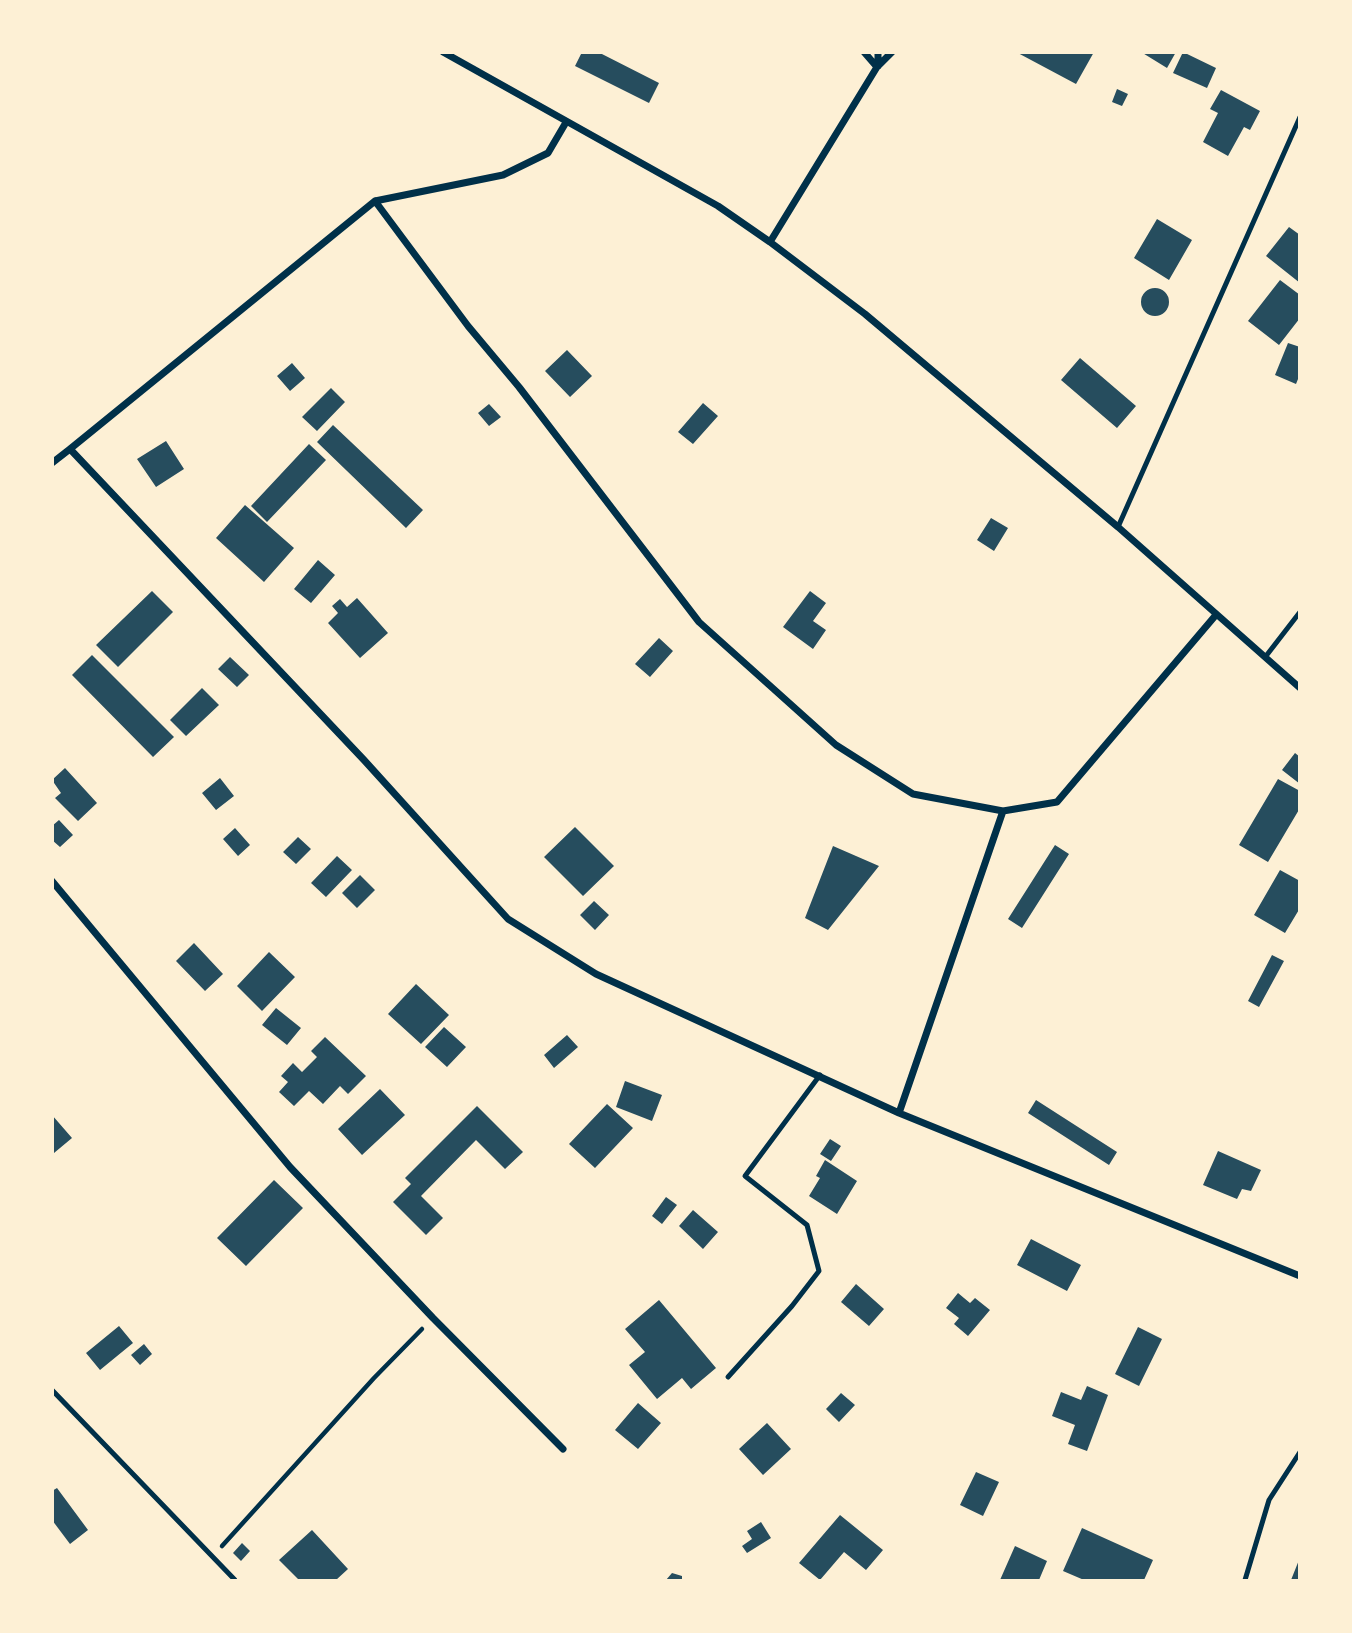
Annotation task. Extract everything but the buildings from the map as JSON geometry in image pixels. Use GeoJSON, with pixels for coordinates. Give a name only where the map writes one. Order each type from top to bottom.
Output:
{"type":"FeatureCollection","features":[{"type":"Feature","properties":{"kind":"street"},"geometry":{"type":"LineString","coordinates":[[443,52],[565,124],[718,206],[770,242],[864,314],[1118,527],[1215,616],[1266,656],[1300,688]]}},
{"type":"Feature","properties":{"kind":"street"},"geometry":{"type":"LineString","coordinates":[[864,52],[877,67]]}},
{"type":"Feature","properties":{"kind":"street"},"geometry":{"type":"LineString","coordinates":[[877,67],[878,52]]}},
{"type":"Feature","properties":{"kind":"street"},"geometry":{"type":"LineString","coordinates":[[770,242],[877,67],[892,52]]}},
{"type":"Feature","properties":{"kind":"street"},"geometry":{"type":"LineString","coordinates":[[52,463],[375,201],[502,175],[548,153],[565,124]]}},
{"type":"Feature","properties":{"kind":"street"},"geometry":{"type":"LineString","coordinates":[[375,201],[468,326],[519,387],[699,622],[836,745],[913,794],[1003,811],[1057,802],[1215,616]]}},
{"type":"Feature","properties":{"kind":"street"},"geometry":{"type":"LineString","coordinates":[[70,449],[364,760],[508,919],[596,975],[899,1113],[1300,1276]]}},
{"type":"Feature","properties":{"kind":"street"},"geometry":{"type":"LineString","coordinates":[[899,1113],[1003,811]]}},
{"type":"Feature","properties":{"kind":"street"},"geometry":{"type":"LineString","coordinates":[[52,881],[290,1167],[433,1318],[563,1449]]}},
{"type":"Feature","properties":{"kind":"lane"},"geometry":{"type":"LineString","coordinates":[[1118,527],[1300,117]]}},
{"type":"Feature","properties":{"kind":"lane"},"geometry":{"type":"LineString","coordinates":[[1266,656],[1300,612]]}},
{"type":"Feature","properties":{"kind":"lane"},"geometry":{"type":"LineString","coordinates":[[728,1377],[792,1306],[819,1271],[807,1225],[745,1176],[820,1075]]}},
{"type":"Feature","properties":{"kind":"lane"},"geometry":{"type":"LineString","coordinates":[[52,1390],[235,1580]]}},
{"type":"Feature","properties":{"kind":"lane"},"geometry":{"type":"LineString","coordinates":[[1245,1580],[1269,1500],[1300,1452]]}},
{"type":"Feature","properties":{"kind":"path"},"geometry":{"type":"LineString","coordinates":[[213,1556],[374,1378],[433,1318]]}}]}
